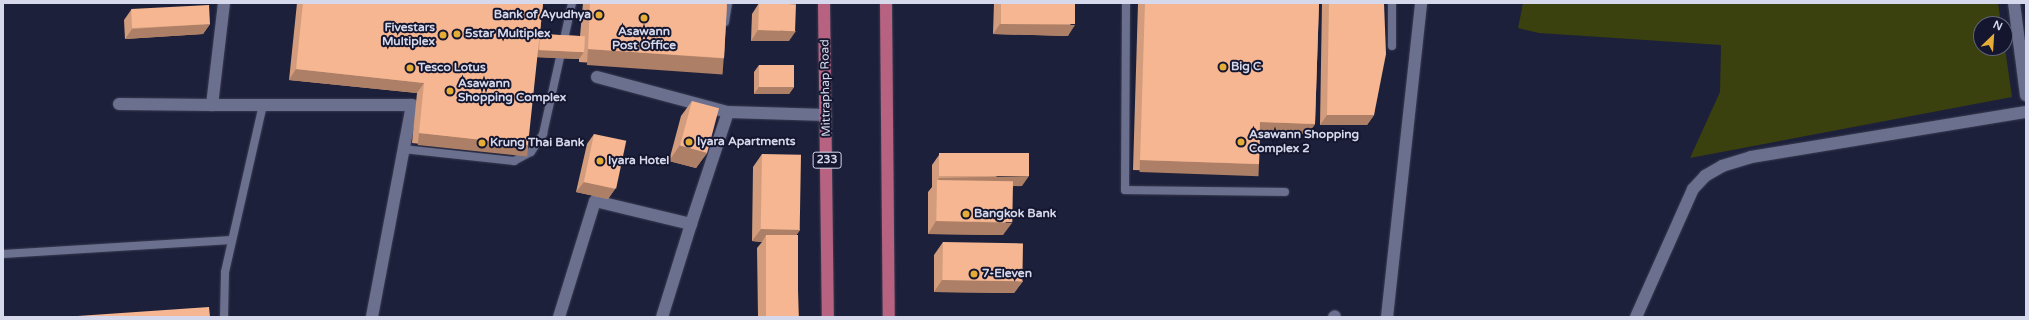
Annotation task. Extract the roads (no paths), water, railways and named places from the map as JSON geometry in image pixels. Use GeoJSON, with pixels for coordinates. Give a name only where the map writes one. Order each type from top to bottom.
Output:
{"type":"FeatureCollection","features":[{"type":"Feature","properties":{"kind":"main road","name":"Mittraphap Road"},"geometry":{"type":"LineString","coordinates":[[824,3],[828,317]]}},
{"type":"Feature","properties":{"kind":"main road"},"geometry":{"type":"LineString","coordinates":[[886,3],[889,317]]}},
{"type":"Feature","properties":{"kind":"street"},"geometry":{"type":"LineString","coordinates":[[212,105],[224,3]]}},
{"type":"Feature","properties":{"kind":"street"},"geometry":{"type":"LineString","coordinates":[[1386,317],[1421,3]]}},
{"type":"Feature","properties":{"kind":"street"},"geometry":{"type":"LineString","coordinates":[[2014,3],[2026,95]]}},
{"type":"Feature","properties":{"kind":"street"},"geometry":{"type":"LineString","coordinates":[[596,77],[728,112],[826,115]]}},
{"type":"Feature","properties":{"kind":"street"},"geometry":{"type":"LineString","coordinates":[[118,104],[412,105],[372,317]]}},
{"type":"Feature","properties":{"kind":"street"},"geometry":{"type":"LineString","coordinates":[[662,317],[728,112]]}},
{"type":"Feature","properties":{"kind":"street"},"geometry":{"type":"LineString","coordinates":[[1636,317],[1693,189],[1705,176],[1722,166],[1751,157],[2026,112]]}},
{"type":"Feature","properties":{"kind":"street"},"geometry":{"type":"LineString","coordinates":[[559,317],[595,201],[691,224]]}},
{"type":"Feature","properties":{"kind":"lane"},"geometry":{"type":"LineString","coordinates":[[403,149],[514,161],[531,152],[543,134],[572,3]]}},
{"type":"Feature","properties":{"kind":"lane"},"geometry":{"type":"LineString","coordinates":[[725,30],[728,3]]}},
{"type":"Feature","properties":{"kind":"lane"},"geometry":{"type":"LineString","coordinates":[[1126,3],[1125,190],[1285,192]]}},
{"type":"Feature","properties":{"kind":"lane"},"geometry":{"type":"LineString","coordinates":[[1392,3],[1392,46]]}},
{"type":"Feature","properties":{"kind":"lane"},"geometry":{"type":"LineString","coordinates":[[224,317],[225,272],[263,105]]}},
{"type":"Feature","properties":{"kind":"lane"},"geometry":{"type":"LineString","coordinates":[[3,254],[232,240]]}},
{"type":"Feature","properties":{"kind":"place","name":"Bank of Ayudhya"},"geometry":{"type":"Point","coordinates":[599,15]}},
{"type":"Feature","properties":{"kind":"place","name":"Asawann Post Office"},"geometry":{"type":"Point","coordinates":[644,18]}},
{"type":"Feature","properties":{"kind":"place","name":"5star Multiplex"},"geometry":{"type":"Point","coordinates":[457,34]}},
{"type":"Feature","properties":{"kind":"place","name":"Fivestars Multiplex"},"geometry":{"type":"Point","coordinates":[443,35]}},
{"type":"Feature","properties":{"kind":"place","name":"Big C"},"geometry":{"type":"Point","coordinates":[1223,67]}},
{"type":"Feature","properties":{"kind":"place","name":"Tesco Lotus"},"geometry":{"type":"Point","coordinates":[410,68]}},
{"type":"Feature","properties":{"kind":"place","name":"Asawann Shopping Complex"},"geometry":{"type":"Point","coordinates":[450,91]}},
{"type":"Feature","properties":{"kind":"place","name":"Iyara Apartments"},"geometry":{"type":"Point","coordinates":[689,142]}},
{"type":"Feature","properties":{"kind":"place","name":"Asawann Shopping Complex 2"},"geometry":{"type":"Point","coordinates":[1241,142]}},
{"type":"Feature","properties":{"kind":"place","name":"Krung Thai Bank"},"geometry":{"type":"Point","coordinates":[482,143]}},
{"type":"Feature","properties":{"kind":"place","name":"Iyara Hotel"},"geometry":{"type":"Point","coordinates":[600,161]}},
{"type":"Feature","properties":{"kind":"place","name":"Bangkok Bank"},"geometry":{"type":"Point","coordinates":[966,214]}},
{"type":"Feature","properties":{"kind":"place","name":"7-Eleven"},"geometry":{"type":"Point","coordinates":[974,274]}}]}
